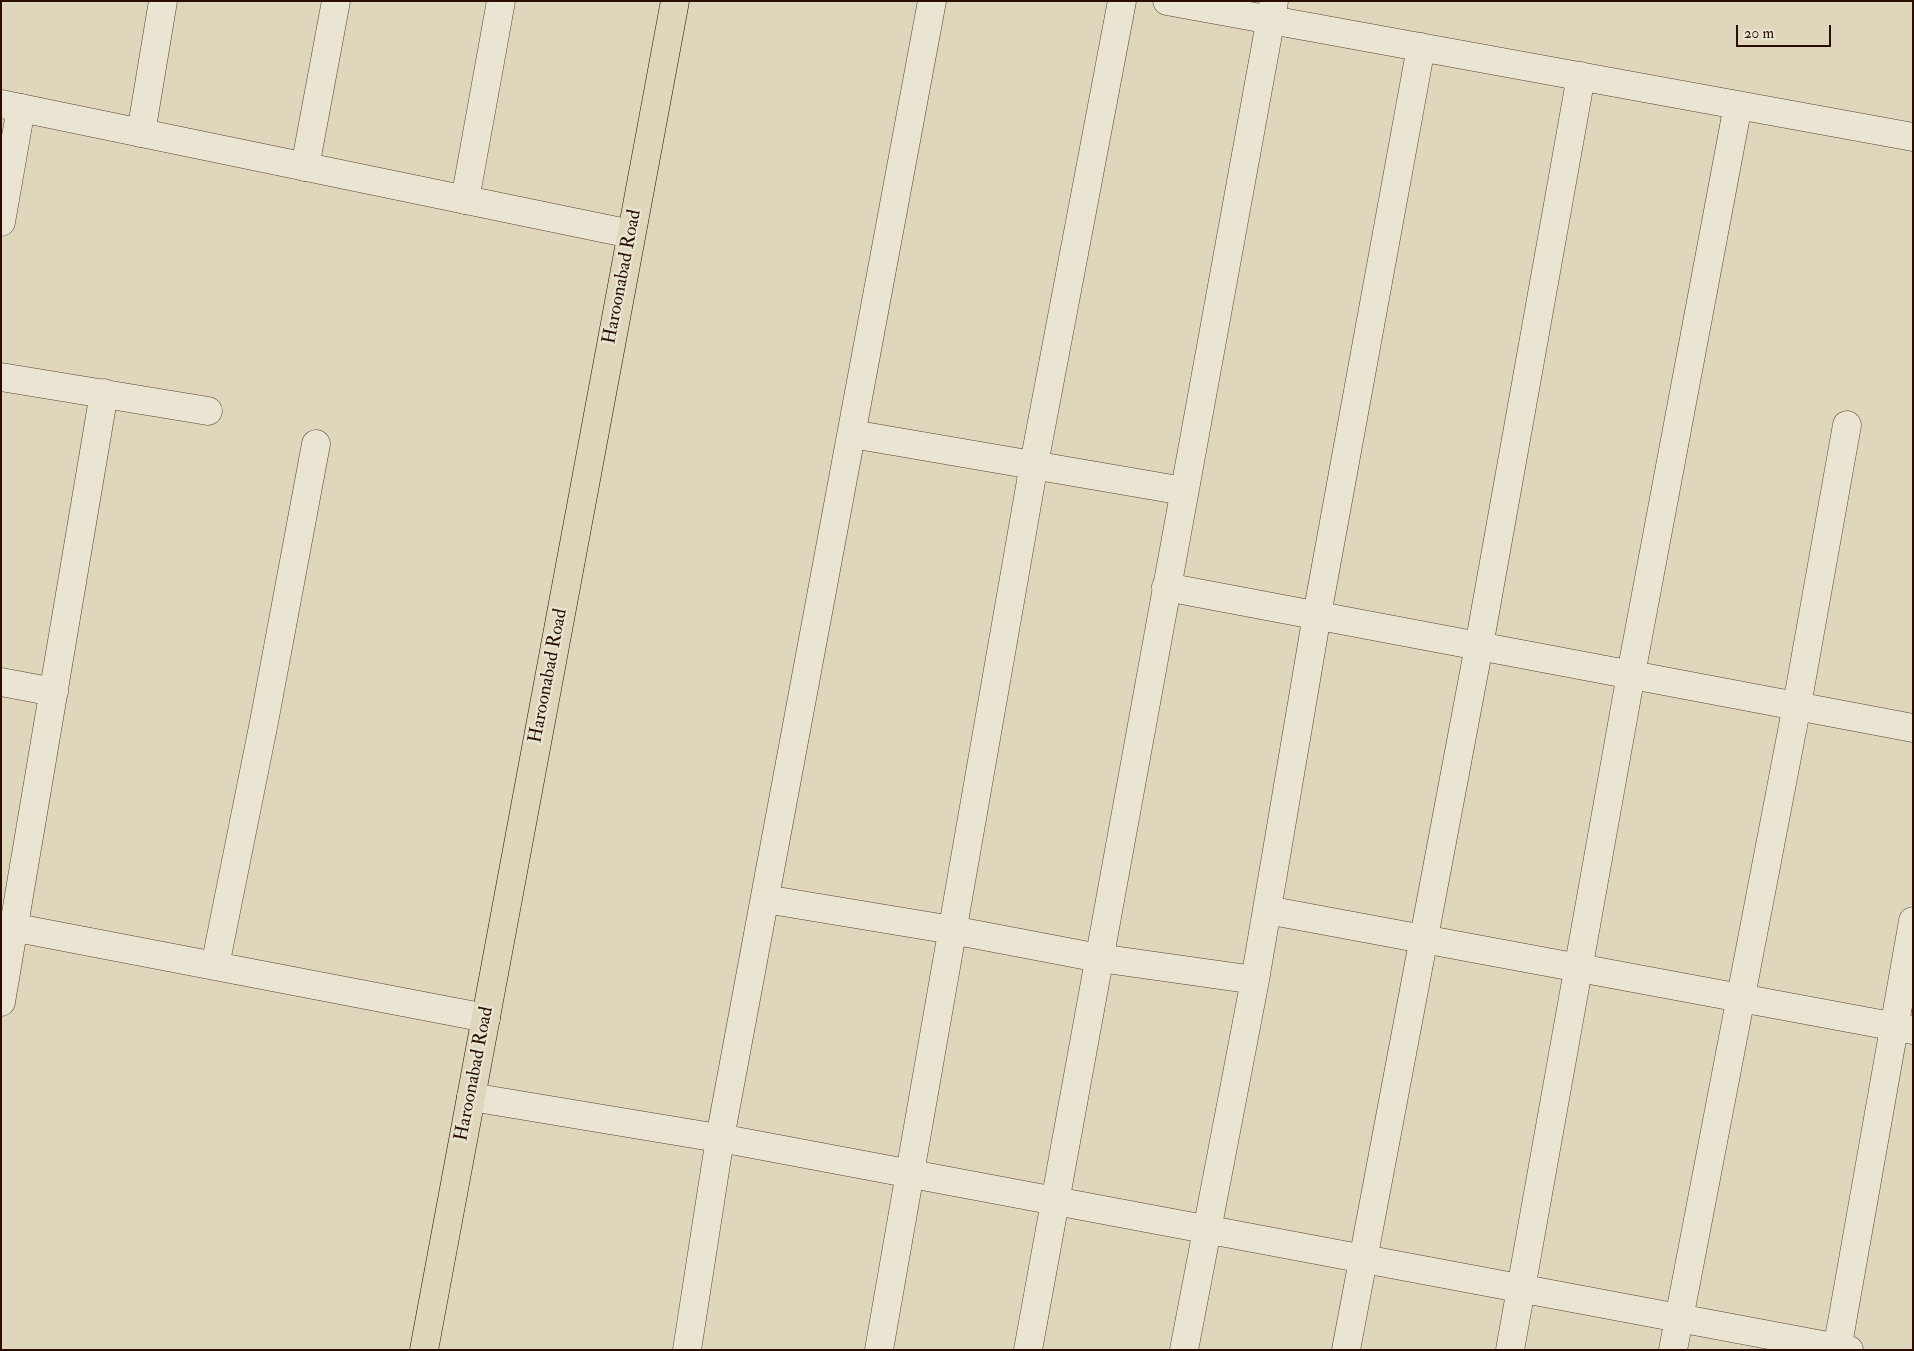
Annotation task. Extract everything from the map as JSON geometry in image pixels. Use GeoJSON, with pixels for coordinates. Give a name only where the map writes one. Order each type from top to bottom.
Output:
{"type":"FeatureCollection","features":[{"type":"Feature","properties":{"kind":"main road","name":"Haroonabad Road"},"geometry":{"type":"LineString","coordinates":[[424,1350],[674,1]]}},
{"type":"Feature","properties":{"kind":"street"},"geometry":{"type":"LineString","coordinates":[[140,133],[163,1]]}},
{"type":"Feature","properties":{"kind":"street"},"geometry":{"type":"LineString","coordinates":[[304,167],[336,1]]}},
{"type":"Feature","properties":{"kind":"street"},"geometry":{"type":"LineString","coordinates":[[466,200],[501,1]]}},
{"type":"Feature","properties":{"kind":"street"},"geometry":{"type":"LineString","coordinates":[[688,1350],[720,1138],[932,1]]}},
{"type":"Feature","properties":{"kind":"street"},"geometry":{"type":"LineString","coordinates":[[879,1350],[1034,464],[1122,1]]}},
{"type":"Feature","properties":{"kind":"street"},"geometry":{"type":"LineString","coordinates":[[1168,1],[1273,10],[1421,47],[1913,137]]}},
{"type":"Feature","properties":{"kind":"street"},"geometry":{"type":"LineString","coordinates":[[1028,1350],[1273,10]]}},
{"type":"Feature","properties":{"kind":"street"},"geometry":{"type":"LineString","coordinates":[[1184,1350],[1255,980],[1317,615],[1421,47]]}},
{"type":"Feature","properties":{"kind":"street"},"geometry":{"type":"LineString","coordinates":[[1346,1350],[1479,646],[1581,76]]}},
{"type":"Feature","properties":{"kind":"street"},"geometry":{"type":"LineString","coordinates":[[1510,1350],[1631,674],[1738,104]]}},
{"type":"Feature","properties":{"kind":"street"},"geometry":{"type":"LineString","coordinates":[[1,222],[11,106],[632,234]]}},
{"type":"Feature","properties":{"kind":"street"},"geometry":{"type":"LineString","coordinates":[[1,377],[208,410]]}},
{"type":"Feature","properties":{"kind":"street"},"geometry":{"type":"LineString","coordinates":[[1,1002],[8,926],[54,692],[104,393]]}},
{"type":"Feature","properties":{"kind":"street"},"geometry":{"type":"LineString","coordinates":[[1672,1350],[1797,705],[1847,425]]}},
{"type":"Feature","properties":{"kind":"street"},"geometry":{"type":"LineString","coordinates":[[852,434],[1184,491]]}},
{"type":"Feature","properties":{"kind":"street"},"geometry":{"type":"LineString","coordinates":[[215,966],[264,722],[316,444]]}},
{"type":"Feature","properties":{"kind":"street"},"geometry":{"type":"LineString","coordinates":[[1166,587],[1913,728]]}},
{"type":"Feature","properties":{"kind":"street"},"geometry":{"type":"LineString","coordinates":[[1,682],[54,692]]}},
{"type":"Feature","properties":{"kind":"street"},"geometry":{"type":"LineString","coordinates":[[765,899],[952,930],[1099,958],[1255,980]]}},
{"type":"Feature","properties":{"kind":"street"},"geometry":{"type":"LineString","coordinates":[[1267,910],[1903,1028]]}},
{"type":"Feature","properties":{"kind":"street"},"geometry":{"type":"LineString","coordinates":[[471,1097],[720,1138],[1521,1287],[1841,1349],[1903,1028],[1913,921]]}},
{"type":"Feature","properties":{"kind":"street"},"geometry":{"type":"LineString","coordinates":[[8,926],[486,1018]]}}]}
